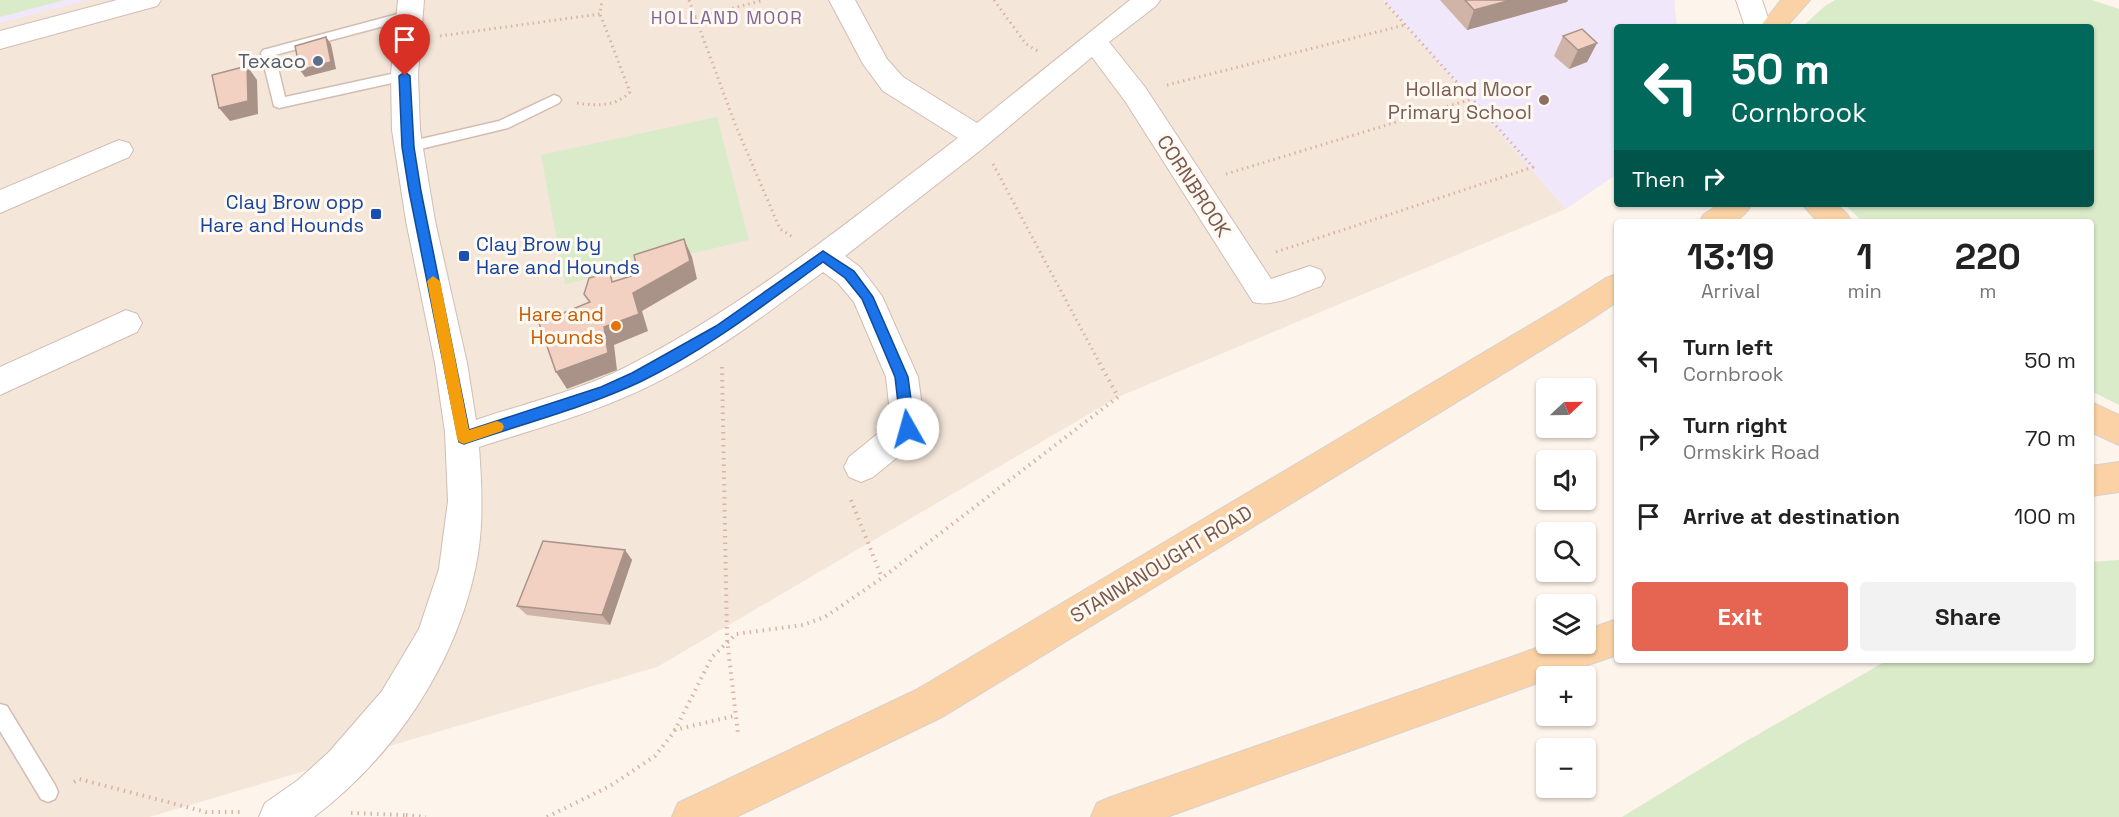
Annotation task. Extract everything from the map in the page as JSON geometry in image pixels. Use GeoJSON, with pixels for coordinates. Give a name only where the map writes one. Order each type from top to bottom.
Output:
{"type":"FeatureCollection","features":[{"type":"Feature","properties":{"kind":"main road"},"geometry":{"type":"LineString","coordinates":[[1775,24],[1784,10],[1797,0]]}},
{"type":"Feature","properties":{"kind":"main road"},"geometry":{"type":"LineString","coordinates":[[1718,219],[1733,207]]}},
{"type":"Feature","properties":{"kind":"main road"},"geometry":{"type":"LineString","coordinates":[[1821,207],[1834,219]]}},
{"type":"Feature","properties":{"kind":"main road","name":"STANNANOUGHT ROAD"},"geometry":{"type":"LineString","coordinates":[[692,817],[930,704],[1574,315],[1614,288]]}},
{"type":"Feature","properties":{"kind":"main road"},"geometry":{"type":"LineString","coordinates":[[2094,418],[2119,431]]}},
{"type":"Feature","properties":{"kind":"main road"},"geometry":{"type":"LineString","coordinates":[[2094,481],[2119,477]]}},
{"type":"Feature","properties":{"kind":"main road"},"geometry":{"type":"LineString","coordinates":[[1111,817],[1614,638]]}},
{"type":"Feature","properties":{"kind":"street"},"geometry":{"type":"LineString","coordinates":[[0,40],[148,0]]}},
{"type":"Feature","properties":{"kind":"street"},"geometry":{"type":"LineString","coordinates":[[842,0],[876,64],[893,84],[975,140]]}},
{"type":"Feature","properties":{"kind":"street"},"geometry":{"type":"LineString","coordinates":[[464,438],[606,391],[637,377],[721,330],[823,256],[975,140],[1094,41],[1148,0]]}},
{"type":"Feature","properties":{"kind":"street"},"geometry":{"type":"LineString","coordinates":[[1749,0],[1757,24]]}},
{"type":"Feature","properties":{"kind":"street"},"geometry":{"type":"LineString","coordinates":[[284,814],[327,780],[379,726],[414,679],[437,634],[452,591],[463,543],[467,495],[464,438],[408,147],[405,76],[409,19]]}},
{"type":"Feature","properties":{"kind":"street","name":"CORNBROOK"},"geometry":{"type":"LineString","coordinates":[[1094,41],[1135,94],[1264,293],[1310,278]]}},
{"type":"Feature","properties":{"kind":"street"},"geometry":{"type":"LineString","coordinates":[[0,202],[118,150]]}},
{"type":"Feature","properties":{"kind":"street"},"geometry":{"type":"LineString","coordinates":[[823,256],[849,275],[867,297],[902,377],[908,429],[861,467]]}},
{"type":"Feature","properties":{"kind":"street"},"geometry":{"type":"LineString","coordinates":[[0,382],[126,323]]}},
{"type":"Feature","properties":{"kind":"lane"},"geometry":{"type":"LineString","coordinates":[[405,76],[279,103],[268,53],[409,19]]}},
{"type":"Feature","properties":{"kind":"lane"},"geometry":{"type":"LineString","coordinates":[[408,147],[503,125],[554,99]]}},
{"type":"Feature","properties":{"kind":"lane"},"geometry":{"type":"LineString","coordinates":[[0,713],[48,792]]}},
{"type":"Feature","properties":{"kind":"path"},"geometry":{"type":"LineString","coordinates":[[554,99],[600,106],[623,100],[630,92],[600,14],[602,0]]}},
{"type":"Feature","properties":{"kind":"path"},"geometry":{"type":"LineString","coordinates":[[689,0],[735,124],[780,229],[823,256]]}},
{"type":"Feature","properties":{"kind":"path"},"geometry":{"type":"LineString","coordinates":[[695,18],[764,0]]}},
{"type":"Feature","properties":{"kind":"path"},"geometry":{"type":"LineString","coordinates":[[994,0],[1026,44],[1065,65]]}},
{"type":"Feature","properties":{"kind":"path"},"geometry":{"type":"LineString","coordinates":[[1244,263],[1533,167],[1383,0]]}},
{"type":"Feature","properties":{"kind":"path"},"geometry":{"type":"LineString","coordinates":[[409,19],[600,14]]}},
{"type":"Feature","properties":{"kind":"path"},"geometry":{"type":"LineString","coordinates":[[1135,94],[1253,61],[1405,25]]}},
{"type":"Feature","properties":{"kind":"path"},"geometry":{"type":"LineString","coordinates":[[1193,184],[1472,99]]}},
{"type":"Feature","properties":{"kind":"path"},"geometry":{"type":"LineString","coordinates":[[547,817],[641,767],[661,750],[674,730],[711,655],[727,639],[736,634],[803,625],[825,617],[882,578],[1118,397],[985,150],[975,140]]}},
{"type":"Feature","properties":{"kind":"path"},"geometry":{"type":"LineString","coordinates":[[721,330],[727,639],[734,716],[738,734]]}},
{"type":"Feature","properties":{"kind":"path"},"geometry":{"type":"LineString","coordinates":[[861,467],[848,491],[882,578]]}},
{"type":"Feature","properties":{"kind":"path"},"geometry":{"type":"LineString","coordinates":[[674,730],[734,716]]}},
{"type":"Feature","properties":{"kind":"path"},"geometry":{"type":"LineString","coordinates":[[48,792],[79,779],[206,812],[284,814]]}},
{"type":"Feature","properties":{"kind":"path"},"geometry":{"type":"LineString","coordinates":[[347,813],[426,817]]}},
{"type":"Feature","properties":{"kind":"shaded area"},"geometry":{"type":"Polygon","coordinates":[[[0,0],[1383,0],[1566,209],[1118,397],[657,667],[149,817],[0,817],[0,0]]]}},
{"type":"Feature","properties":{"kind":"shaded area"},"geometry":{"type":"Polygon","coordinates":[[[0,0],[89,0],[0,23],[0,0]]]}},
{"type":"Feature","properties":{"kind":"shaded area","name":"Holland Moor Primary School"},"geometry":{"type":"Polygon","coordinates":[[[1383,0],[1674,0],[1677,24],[1614,24],[1614,176],[1566,209],[1383,0]]]}},
{"type":"Feature","properties":{"kind":"green space"},"geometry":{"type":"Polygon","coordinates":[[[0,0],[65,0],[0,17],[0,0]]]}},
{"type":"Feature","properties":{"kind":"green space"},"geometry":{"type":"Polygon","coordinates":[[[1835,0],[2092,0],[2119,9],[2119,405],[2094,392],[2094,219],[1860,219],[1847,207],[2094,207],[2094,24],[1805,24],[1835,0]]]}},
{"type":"Feature","properties":{"kind":"green space"},"geometry":{"type":"Polygon","coordinates":[[[717,117],[749,240],[565,284],[541,155],[717,117]]]}},
{"type":"Feature","properties":{"kind":"green space"},"geometry":{"type":"Polygon","coordinates":[[[2119,560],[2119,817],[1622,817],[1743,743],[1883,663],[2094,663],[2094,562],[2119,560]]]}},
{"type":"Feature","properties":{"kind":"building"},"geometry":{"type":"Polygon","coordinates":[[[1465,0],[1511,0],[1474,10],[1465,0]]]}},
{"type":"Feature","properties":{"kind":"building"},"geometry":{"type":"Polygon","coordinates":[[[1582,29],[1597,43],[1578,50],[1563,36],[1582,29]]]}},
{"type":"Feature","properties":{"kind":"building","name":"Texaco"},"geometry":{"type":"Polygon","coordinates":[[[326,37],[331,62],[300,70],[295,46],[326,37]]]}},
{"type":"Feature","properties":{"kind":"building"},"geometry":{"type":"Polygon","coordinates":[[[247,66],[248,101],[219,108],[212,75],[247,66]]]}},
{"type":"Feature","properties":{"kind":"building"},"geometry":{"type":"Polygon","coordinates":[[[684,239],[690,261],[633,293],[639,314],[604,327],[608,353],[556,372],[539,323],[590,302],[584,294],[589,278],[610,272],[612,282],[638,274],[634,255],[684,239]]]}},
{"type":"Feature","properties":{"kind":"building"},"geometry":{"type":"Polygon","coordinates":[[[543,541],[625,550],[602,615],[517,606],[543,541]]]}},
{"type":"Feature","properties":{"kind":"slow traffic"},"geometry":{"type":"LineString","coordinates":[[433,281],[464,438],[497,427]]}},
{"type":"Feature","properties":{"kind":"place","name":"Texaco"},"geometry":{"type":"Point","coordinates":[318,61]}},
{"type":"Feature","properties":{"kind":"place","name":"Holland Moor Primary School"},"geometry":{"type":"Point","coordinates":[1544,100]}},
{"type":"Feature","properties":{"kind":"place","name":"Clay Brow opp Hare and Hounds"},"geometry":{"type":"Point","coordinates":[376,214]}},
{"type":"Feature","properties":{"kind":"place","name":"Clay Brow by Hare and Hounds"},"geometry":{"type":"Point","coordinates":[464,256]}},
{"type":"Feature","properties":{"kind":"place","name":"Hare and Hounds"},"geometry":{"type":"Point","coordinates":[616,326]}},
{"type":"Feature","properties":{"kind":"district","name":"HOLLAND MOOR"},"geometry":{"type":"Point","coordinates":[727,18]}},
{"type":"Feature","properties":{"kind":"route"},"geometry":{"type":"LineString","coordinates":[[405,76],[408,147],[415,191],[464,438],[606,391],[637,377],[721,330],[823,256],[849,275],[867,297],[902,377],[908,429]]}}]}
